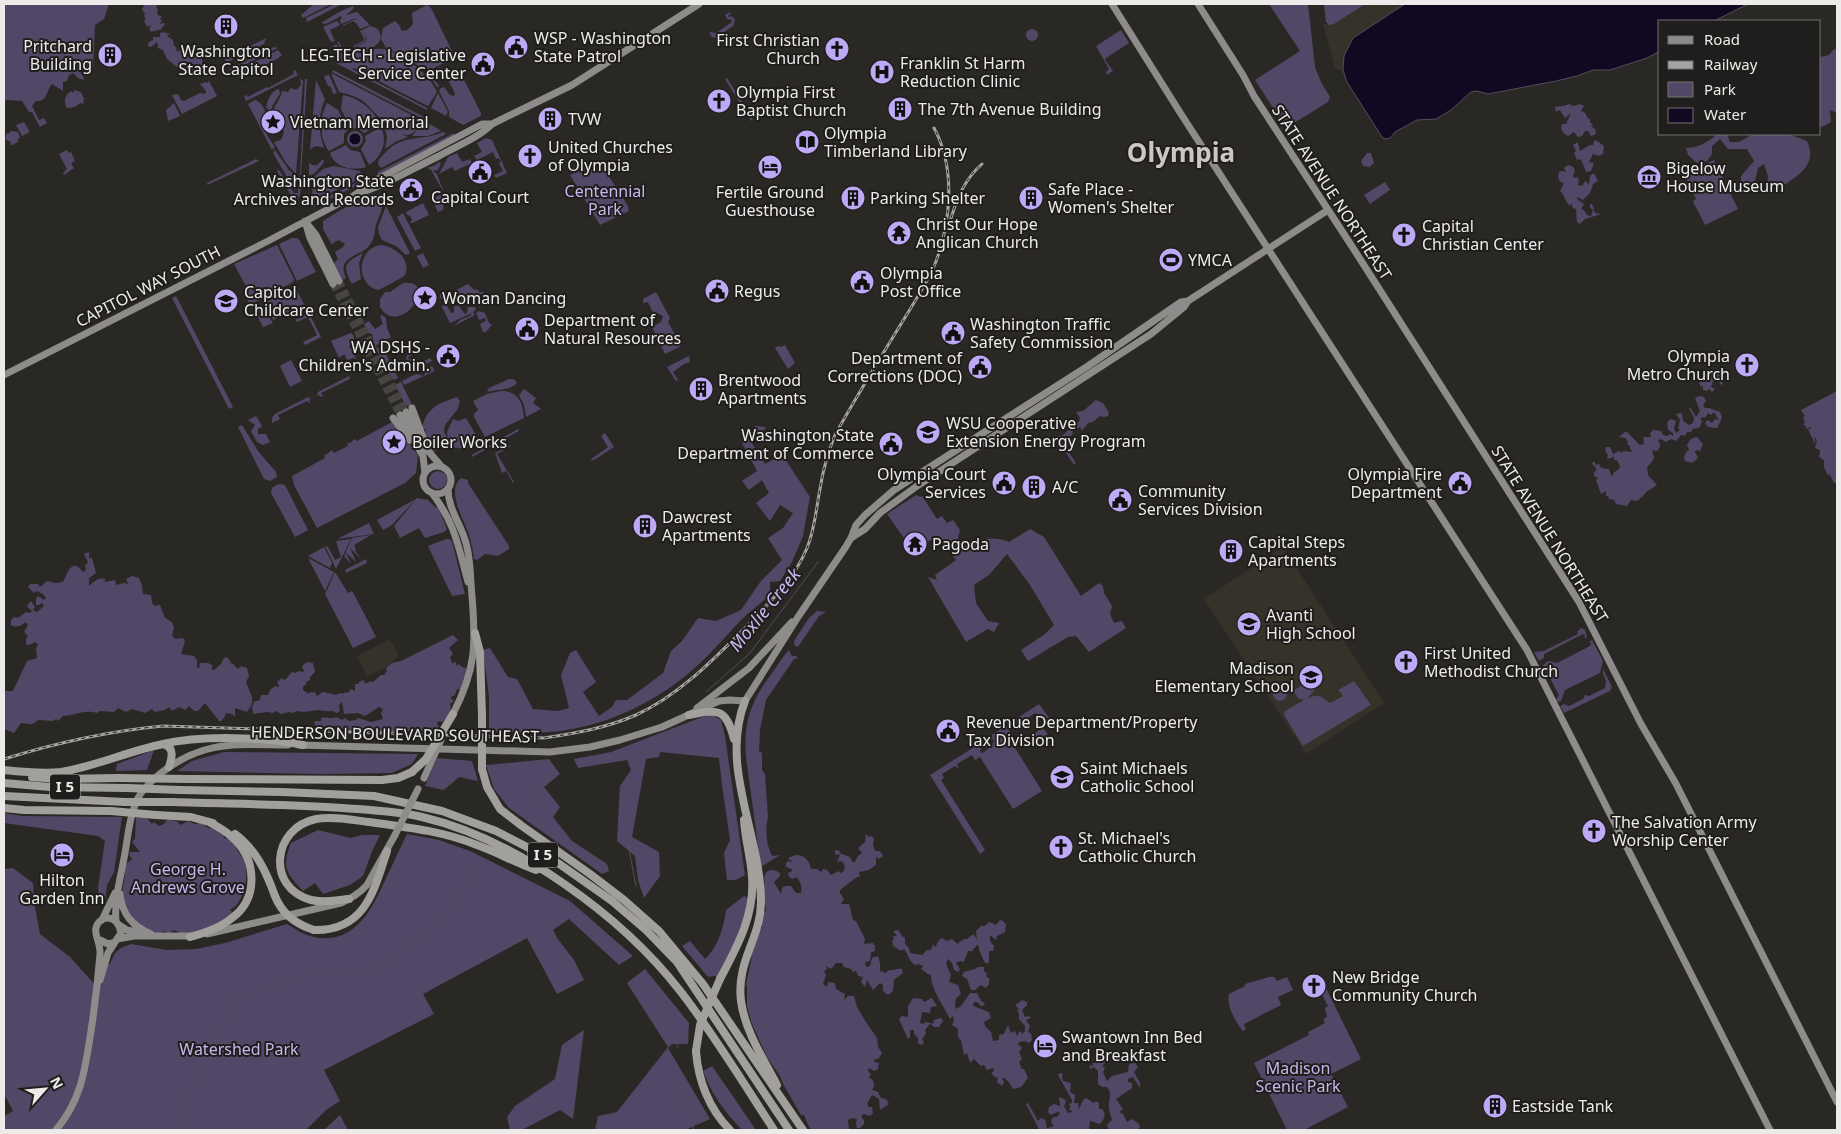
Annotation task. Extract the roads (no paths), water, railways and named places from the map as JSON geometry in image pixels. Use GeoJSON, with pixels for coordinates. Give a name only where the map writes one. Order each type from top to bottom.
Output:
{"type":"FeatureCollection","features":[{"type":"Feature","properties":{"kind":"highway"},"geometry":{"type":"LineString","coordinates":[[475,633],[481,663],[482,769],[487,787],[500,809],[590,874],[636,910],[659,931],[703,984],[803,1130]]}},
{"type":"Feature","properties":{"kind":"highway"},"geometry":{"type":"LineString","coordinates":[[736,750],[737,728],[745,701]]}},
{"type":"Feature","properties":{"kind":"highway"},"geometry":{"type":"LineString","coordinates":[[4,772],[44,779],[382,780],[398,778],[412,772],[426,759],[454,711]]}},
{"type":"Feature","properties":{"kind":"highway"},"geometry":{"type":"LineString","coordinates":[[689,715],[710,711],[718,712],[723,714],[729,722],[736,750],[743,798],[744,823],[760,887],[761,905],[742,974],[742,1003],[746,1023],[752,1038],[803,1130]]}},
{"type":"Feature","properties":{"kind":"highway"},"geometry":{"type":"LineString","coordinates":[[4,772],[60,772],[163,744],[190,740],[270,740],[303,744]]}},
{"type":"Feature","properties":{"kind":"highway"},"geometry":{"type":"LineString","coordinates":[[163,744],[169,746],[171,750],[172,757],[169,767]]}},
{"type":"Feature","properties":{"kind":"highway","name":"I 5"},"geometry":{"type":"LineString","coordinates":[[4,783],[50,787],[290,792],[374,796],[442,811],[496,831],[558,863],[612,901],[646,930],[677,962],[789,1130]]}},
{"type":"Feature","properties":{"kind":"highway","name":"I 5"},"geometry":{"type":"LineString","coordinates":[[4,796],[125,802],[308,806],[364,810],[421,816],[467,831],[518,855],[569,888],[636,941],[664,971],[706,1027],[774,1130]]}},
{"type":"Feature","properties":{"kind":"highway"},"geometry":{"type":"LineString","coordinates":[[4,808],[111,811],[191,817],[209,822],[230,831],[250,847],[264,868],[279,904],[294,921],[314,930],[342,926],[359,915],[374,889],[387,851]]}},
{"type":"Feature","properties":{"kind":"highway"},"geometry":{"type":"LineString","coordinates":[[349,899],[313,900],[297,894],[288,885],[280,868],[279,861],[284,841],[293,830],[304,823],[318,819],[336,818],[436,832],[477,844],[521,865],[548,875]]}},
{"type":"Feature","properties":{"kind":"highway"},"geometry":{"type":"LineString","coordinates":[[190,937],[211,930],[232,919],[244,906],[252,886],[251,869],[241,846],[228,834],[209,822]]}},
{"type":"Feature","properties":{"kind":"highway"},"geometry":{"type":"LineString","coordinates":[[730,1130],[716,1113],[705,1094],[698,1071],[696,1051],[700,1024],[743,934],[748,918],[755,869]]}},
{"type":"Feature","properties":{"kind":"main road","name":"CAPITOL WAY SOUTH"},"geometry":{"type":"LineString","coordinates":[[4,375],[353,196],[379,186],[484,132],[492,124],[572,85],[699,4]]}},
{"type":"Feature","properties":{"kind":"main road"},"geometry":{"type":"LineString","coordinates":[[1112,4],[1527,650],[1770,1130]]}},
{"type":"Feature","properties":{"kind":"main road","name":"STATE AVENUE NORTHEAST"},"geometry":{"type":"LineString","coordinates":[[1198,4],[1243,74],[1254,96],[1579,602],[1648,735],[1675,782],[1837,1102]]}},
{"type":"Feature","properties":{"kind":"main road"},"geometry":{"type":"LineString","coordinates":[[851,538],[861,532],[880,513],[917,486],[1151,334],[1184,307],[1188,301],[1328,210]]}},
{"type":"Feature","properties":{"kind":"main road"},"geometry":{"type":"LineString","coordinates":[[305,221],[310,238],[336,283]]}},
{"type":"Feature","properties":{"kind":"main road"},"geometry":{"type":"LineString","coordinates":[[745,701],[851,538],[856,525],[865,515],[898,487],[1088,366],[1181,302],[1188,301]]}},
{"type":"Feature","properties":{"kind":"main road"},"geometry":{"type":"LineString","coordinates":[[98,939],[104,943],[134,936],[190,937],[341,903],[361,891],[387,851],[424,778],[465,688],[472,669],[475,633],[472,594],[467,547],[462,530],[449,503],[450,474],[429,452],[403,413],[425,462],[424,484],[444,509],[454,528],[472,594]]}},
{"type":"Feature","properties":{"kind":"main road"},"geometry":{"type":"LineString","coordinates":[[425,474],[433,466],[441,466]]}},
{"type":"Feature","properties":{"kind":"main road"},"geometry":{"type":"LineString","coordinates":[[432,493],[440,494],[448,489]]}},
{"type":"Feature","properties":{"kind":"main road"},"geometry":{"type":"LineString","coordinates":[[689,715],[745,671],[784,628],[798,617]]}},
{"type":"Feature","properties":{"kind":"main road","name":"HENDERSON BOULEVARD SOUTHEAST"},"geometry":{"type":"LineString","coordinates":[[118,923],[115,906],[130,826],[138,798],[145,787],[169,767],[190,755],[220,746],[240,744],[303,744],[550,752],[631,738],[662,727],[719,701],[745,701]]}},
{"type":"Feature","properties":{"kind":"main road"},"geometry":{"type":"LineString","coordinates":[[120,881],[121,902],[126,914],[133,924],[151,934]]}},
{"type":"Feature","properties":{"kind":"main road","name":"HENDERSON BOULEVARD SOUTHEAST"},"geometry":{"type":"LineString","coordinates":[[102,920],[120,881]]}},
{"type":"Feature","properties":{"kind":"main road"},"geometry":{"type":"LineString","coordinates":[[56,1130],[67,1117],[83,1081],[98,988],[100,952],[96,928],[102,920],[110,918],[127,930],[163,937]]}},
{"type":"Feature","properties":{"kind":"main road"},"geometry":{"type":"LineString","coordinates":[[98,988],[108,952],[120,933],[118,923]]}},
{"type":"Feature","properties":{"kind":"water"},"geometry":{"type":"Polygon","coordinates":[[[1405,4],[1748,4],[1716,20],[1658,20],[1658,52],[1647,58],[1610,70],[1593,70],[1556,81],[1488,94],[1477,91],[1471,92],[1451,110],[1436,119],[1417,120],[1395,132],[1390,138],[1385,139],[1347,82],[1343,70],[1344,56],[1353,38],[1405,4]]]}},
{"type":"Feature","properties":{"kind":"water"},"geometry":{"type":"Polygon","coordinates":[[[353,133],[357,133],[361,139],[357,145],[353,145],[349,141],[349,137],[353,133]]]}},
{"type":"Feature","properties":{"kind":"waterway"},"geometry":{"type":"LineString","coordinates":[[1694,205],[1705,200],[1714,200]]}},
{"type":"Feature","properties":{"kind":"waterway","name":"Moxlie Creek"},"geometry":{"type":"LineString","coordinates":[[706,692],[750,653],[818,562]]}},
{"type":"Feature","properties":{"kind":"waterway","name":"Moxlie Creek"},"geometry":{"type":"LineString","coordinates":[[598,760],[643,749],[702,718]]}},
{"type":"Feature","properties":{"kind":"waterway"},"geometry":{"type":"LineString","coordinates":[[636,886],[627,839],[628,797],[643,749]]}},
{"type":"Feature","properties":{"kind":"waterway","name":"Moxlie Creek"},"geometry":{"type":"LineString","coordinates":[[526,807],[553,772]]}},
{"type":"Feature","properties":{"kind":"waterway","name":"Moxlie Creek"},"geometry":{"type":"LineString","coordinates":[[174,1130],[195,1082],[218,1047],[227,1006],[232,1000],[266,987],[327,970],[353,975],[366,972],[381,965],[440,922],[478,864]]}},
{"type":"Feature","properties":{"kind":"waterway"},"geometry":{"type":"LineString","coordinates":[[650,982],[678,1047]]}},
{"type":"Feature","properties":{"kind":"waterway"},"geometry":{"type":"LineString","coordinates":[[673,1065],[694,1130]]}},
{"type":"Feature","properties":{"kind":"tunnel"},"geometry":{"type":"LineString","coordinates":[[339,281],[406,412]]}},
{"type":"Feature","properties":{"kind":"tunnel"},"geometry":{"type":"LineString","coordinates":[[333,284],[400,415]]}},
{"type":"Feature","properties":{"kind":"railway"},"geometry":{"type":"LineString","coordinates":[[4,759],[82,738],[163,726],[544,738],[602,727],[636,715],[681,688],[771,601],[802,560],[812,534],[824,468],[835,435],[923,287],[935,264],[940,248],[945,231],[949,196],[946,160],[934,128]]}},
{"type":"Feature","properties":{"kind":"railway"},"geometry":{"type":"LineString","coordinates":[[951,218],[963,188],[982,164]]}},
{"type":"Feature","properties":{"kind":"place","name":"Washington State Capitol"},"geometry":{"type":"Point","coordinates":[226,26]}},
{"type":"Feature","properties":{"kind":"place","name":"WSP - Washington State Patrol"},"geometry":{"type":"Point","coordinates":[516,47]}},
{"type":"Feature","properties":{"kind":"place","name":"First Christian Church"},"geometry":{"type":"Point","coordinates":[837,49]}},
{"type":"Feature","properties":{"kind":"place","name":"Pritchard Building"},"geometry":{"type":"Point","coordinates":[110,55]}},
{"type":"Feature","properties":{"kind":"place","name":"LEG-TECH - Legislative Service Center"},"geometry":{"type":"Point","coordinates":[483,64]}},
{"type":"Feature","properties":{"kind":"place","name":"Franklin St Harm Reduction Clinic"},"geometry":{"type":"Point","coordinates":[882,72]}},
{"type":"Feature","properties":{"kind":"place","name":"Olympia First Baptist Church"},"geometry":{"type":"Point","coordinates":[719,101]}},
{"type":"Feature","properties":{"kind":"place","name":"The 7th Avenue Building"},"geometry":{"type":"Point","coordinates":[900,109]}},
{"type":"Feature","properties":{"kind":"place","name":"TVW"},"geometry":{"type":"Point","coordinates":[550,119]}},
{"type":"Feature","properties":{"kind":"place","name":"Vietnam Memorial"},"geometry":{"type":"Point","coordinates":[273,122]}},
{"type":"Feature","properties":{"kind":"place","name":"Olympia Timberland Library"},"geometry":{"type":"Point","coordinates":[807,142]}},
{"type":"Feature","properties":{"kind":"place","name":"United Churches of Olympia"},"geometry":{"type":"Point","coordinates":[530,156]}},
{"type":"Feature","properties":{"kind":"place","name":"Fertile Ground Guesthouse"},"geometry":{"type":"Point","coordinates":[770,167]}},
{"type":"Feature","properties":{"kind":"place","name":"Capital Court"},"geometry":{"type":"Point","coordinates":[480,172]}},
{"type":"Feature","properties":{"kind":"place","name":"Bigelow House Museum"},"geometry":{"type":"Point","coordinates":[1649,177]}},
{"type":"Feature","properties":{"kind":"place","name":"Washington State Archives and Records"},"geometry":{"type":"Point","coordinates":[411,190]}},
{"type":"Feature","properties":{"kind":"place","name":"Parking Shelter"},"geometry":{"type":"Point","coordinates":[853,198]}},
{"type":"Feature","properties":{"kind":"place","name":"Safe Place - Women's Shelter"},"geometry":{"type":"Point","coordinates":[1031,198]}},
{"type":"Feature","properties":{"kind":"place","name":"Christ Our Hope Anglican Church"},"geometry":{"type":"Point","coordinates":[899,233]}},
{"type":"Feature","properties":{"kind":"place","name":"Capital Christian Center"},"geometry":{"type":"Point","coordinates":[1404,235]}},
{"type":"Feature","properties":{"kind":"place","name":"YMCA"},"geometry":{"type":"Point","coordinates":[1171,260]}},
{"type":"Feature","properties":{"kind":"place","name":"Olympia Post Office"},"geometry":{"type":"Point","coordinates":[862,282]}},
{"type":"Feature","properties":{"kind":"place","name":"Regus"},"geometry":{"type":"Point","coordinates":[717,291]}},
{"type":"Feature","properties":{"kind":"place","name":"Woman Dancing"},"geometry":{"type":"Point","coordinates":[425,298]}},
{"type":"Feature","properties":{"kind":"place","name":"Capitol Childcare Center"},"geometry":{"type":"Point","coordinates":[226,301]}},
{"type":"Feature","properties":{"kind":"place","name":"Department of Natural Resources"},"geometry":{"type":"Point","coordinates":[527,329]}},
{"type":"Feature","properties":{"kind":"place","name":"Washington Traffic Safety Commission"},"geometry":{"type":"Point","coordinates":[953,333]}},
{"type":"Feature","properties":{"kind":"place","name":"WA DSHS - Children's Admin."},"geometry":{"type":"Point","coordinates":[448,356]}},
{"type":"Feature","properties":{"kind":"place","name":"Olympia Metro Church"},"geometry":{"type":"Point","coordinates":[1747,365]}},
{"type":"Feature","properties":{"kind":"place","name":"Department of Corrections (DOC)"},"geometry":{"type":"Point","coordinates":[980,367]}},
{"type":"Feature","properties":{"kind":"place","name":"Brentwood Apartments"},"geometry":{"type":"Point","coordinates":[701,389]}},
{"type":"Feature","properties":{"kind":"place","name":"WSU Cooperative Extension Energy Program"},"geometry":{"type":"Point","coordinates":[928,432]}},
{"type":"Feature","properties":{"kind":"place","name":"Boiler Works"},"geometry":{"type":"Point","coordinates":[394,442]}},
{"type":"Feature","properties":{"kind":"place","name":"Washington State Department of Commerce"},"geometry":{"type":"Point","coordinates":[891,444]}},
{"type":"Feature","properties":{"kind":"place","name":"Olympia Court Services"},"geometry":{"type":"Point","coordinates":[1004,483]}},
{"type":"Feature","properties":{"kind":"place","name":"Olympia Fire Department"},"geometry":{"type":"Point","coordinates":[1460,483]}},
{"type":"Feature","properties":{"kind":"place","name":"A/C"},"geometry":{"type":"Point","coordinates":[1034,487]}},
{"type":"Feature","properties":{"kind":"place","name":"Community Services Division"},"geometry":{"type":"Point","coordinates":[1120,500]}},
{"type":"Feature","properties":{"kind":"place","name":"Dawcrest Apartments"},"geometry":{"type":"Point","coordinates":[645,526]}},
{"type":"Feature","properties":{"kind":"place","name":"Pagoda"},"geometry":{"type":"Point","coordinates":[915,544]}},
{"type":"Feature","properties":{"kind":"place","name":"Capital Steps Apartments"},"geometry":{"type":"Point","coordinates":[1231,551]}},
{"type":"Feature","properties":{"kind":"place","name":"Avanti High School"},"geometry":{"type":"Point","coordinates":[1249,624]}},
{"type":"Feature","properties":{"kind":"place","name":"First United Methodist Church"},"geometry":{"type":"Point","coordinates":[1406,662]}},
{"type":"Feature","properties":{"kind":"place","name":"Madison Elementary School"},"geometry":{"type":"Point","coordinates":[1311,677]}},
{"type":"Feature","properties":{"kind":"place","name":"Revenue Department/Property Tax Division"},"geometry":{"type":"Point","coordinates":[948,731]}},
{"type":"Feature","properties":{"kind":"place","name":"Saint Michaels Catholic School"},"geometry":{"type":"Point","coordinates":[1062,777]}},
{"type":"Feature","properties":{"kind":"place","name":"The Salvation Army Worship Center"},"geometry":{"type":"Point","coordinates":[1594,831]}},
{"type":"Feature","properties":{"kind":"place","name":"St. Michael's Catholic Church"},"geometry":{"type":"Point","coordinates":[1061,847]}},
{"type":"Feature","properties":{"kind":"place","name":"Hilton Garden Inn"},"geometry":{"type":"Point","coordinates":[62,855]}},
{"type":"Feature","properties":{"kind":"place","name":"New Bridge Community Church"},"geometry":{"type":"Point","coordinates":[1314,986]}},
{"type":"Feature","properties":{"kind":"place","name":"Swantown Inn Bed and Breakfast"},"geometry":{"type":"Point","coordinates":[1045,1046]}},
{"type":"Feature","properties":{"kind":"place","name":"Eastside Tank"},"geometry":{"type":"Point","coordinates":[1495,1106]}},
{"type":"Feature","properties":{"kind":"district","name":"Olympia"},"geometry":{"type":"Point","coordinates":[1181,153]}},
{"type":"Feature","properties":{"kind":"park label","name":"Centennial Park"},"geometry":{"type":"Point","coordinates":[605,200]}},
{"type":"Feature","properties":{"kind":"park label","name":"George H. Andrews Grove"},"geometry":{"type":"Point","coordinates":[188,878]}},
{"type":"Feature","properties":{"kind":"park label","name":"Watershed Park"},"geometry":{"type":"Point","coordinates":[239,1049]}},
{"type":"Feature","properties":{"kind":"park label","name":"Madison Scenic Park"},"geometry":{"type":"Point","coordinates":[1298,1077]}}]}
